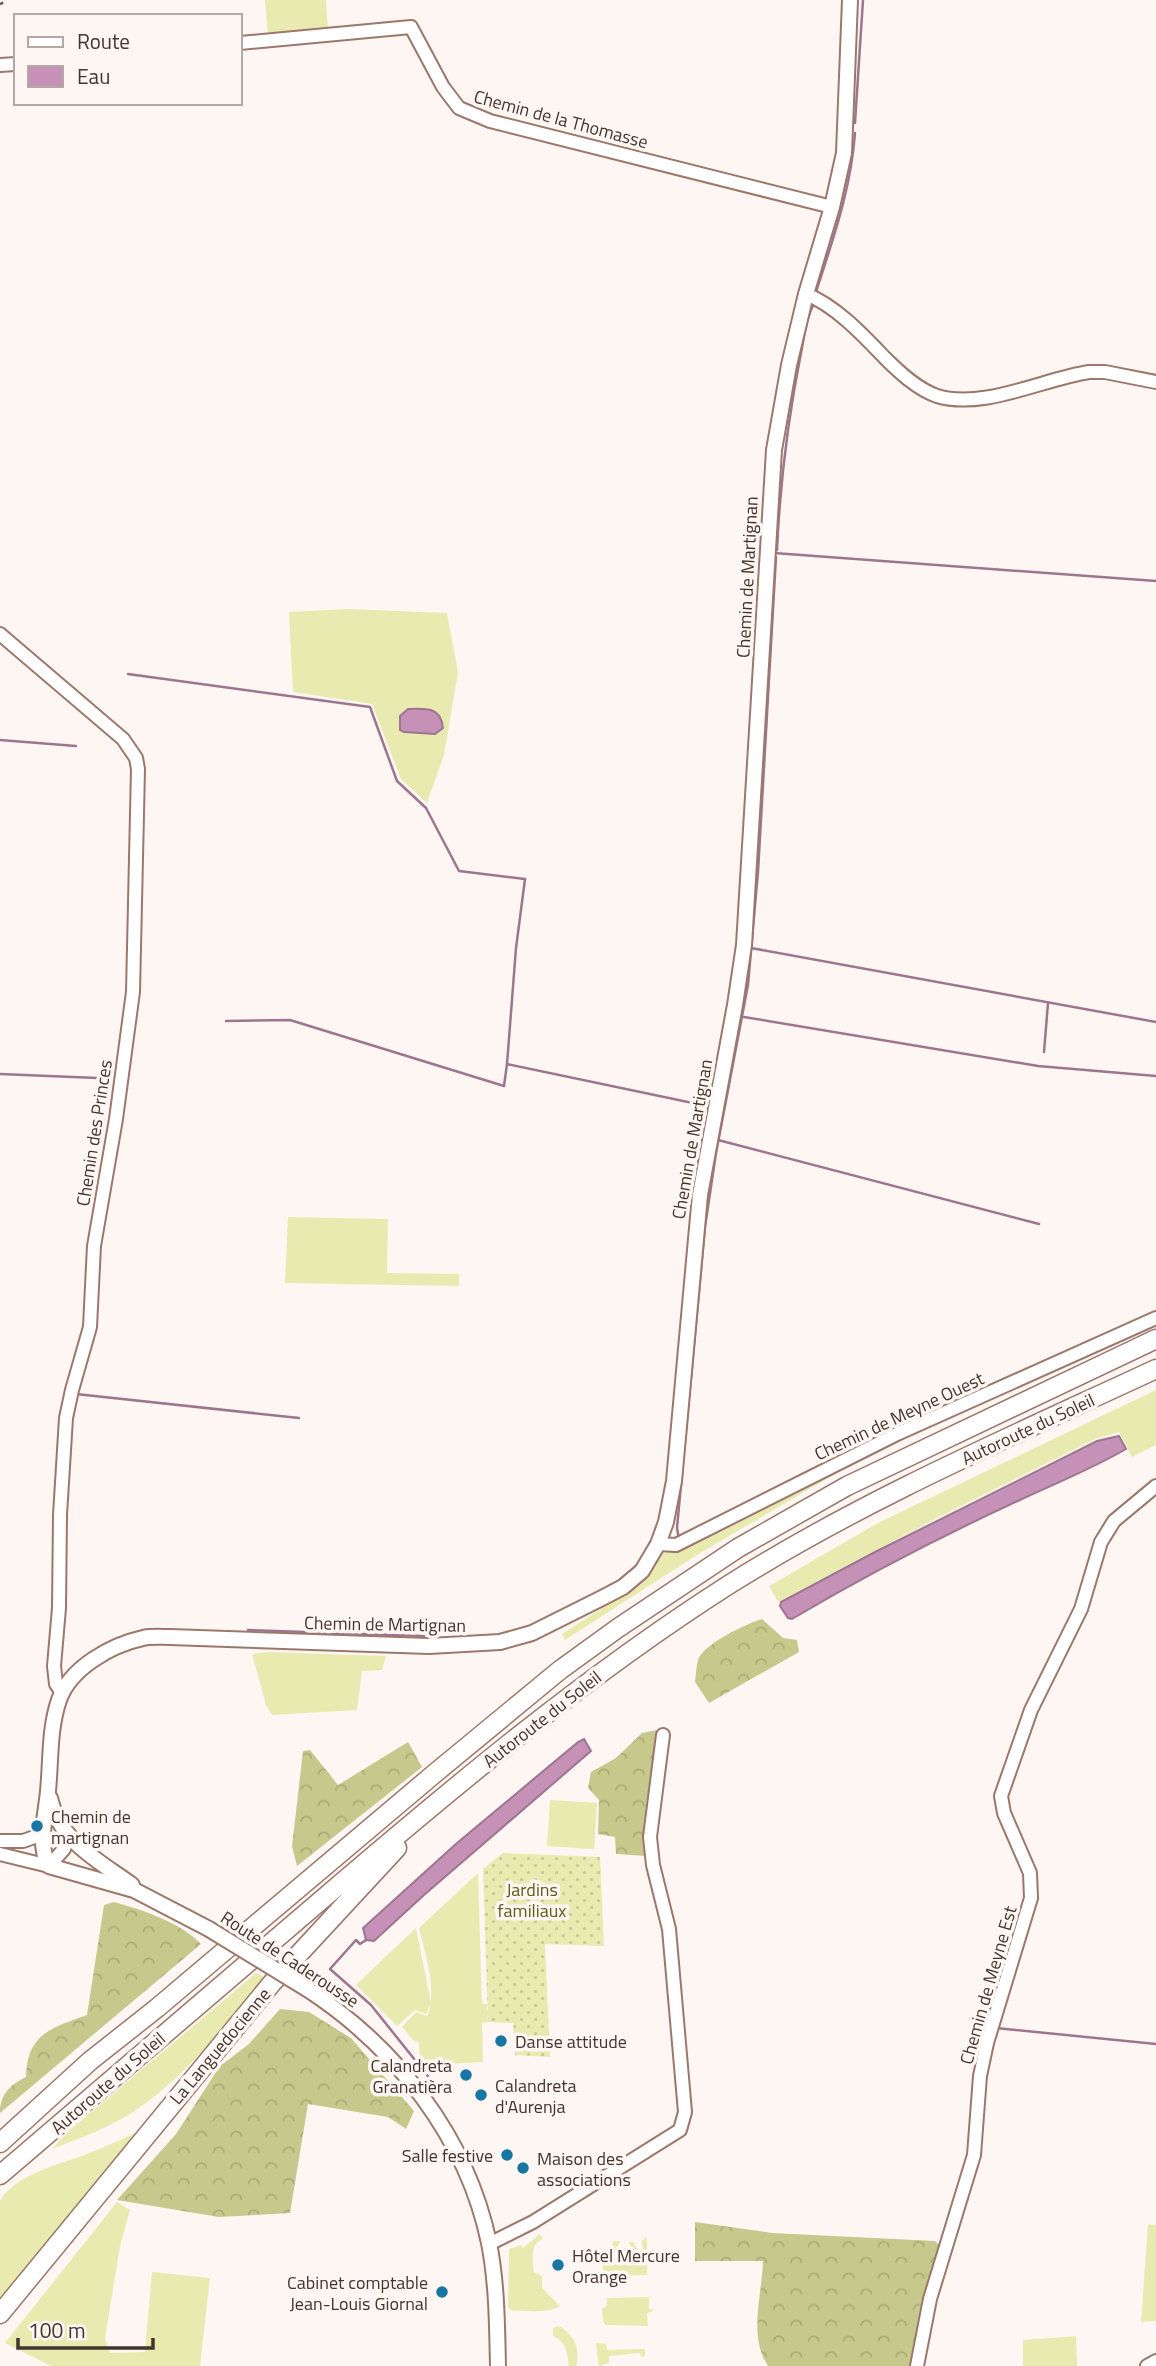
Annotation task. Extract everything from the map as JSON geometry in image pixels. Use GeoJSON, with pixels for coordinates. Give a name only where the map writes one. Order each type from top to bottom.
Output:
{"type":"FeatureCollection","features":[{"type":"Feature","properties":{"kind":"highway","name":"Autoroute du Soleil"},"geometry":{"type":"LineString","coordinates":[[0,2143],[90,2061],[157,2008],[496,1722],[566,1666],[672,1590],[777,1525],[847,1486],[1156,1339]]}},
{"type":"Feature","properties":{"kind":"highway","name":"Autoroute du Soleil"},"geometry":{"type":"LineString","coordinates":[[0,2175],[452,1788],[618,1661],[731,1584],[868,1506],[1156,1369]]}},
{"type":"Feature","properties":{"kind":"highway","name":"La Languedocienne"},"geometry":{"type":"LineString","coordinates":[[0,2314],[272,1983],[452,1788]]}},
{"type":"Feature","properties":{"kind":"highway"},"geometry":{"type":"LineString","coordinates":[[0,2132],[90,2061]]}},
{"type":"Feature","properties":{"kind":"main road","name":"Chemin de Martignan"},"geometry":{"type":"LineString","coordinates":[[49,1866],[45,1860],[43,1834],[53,1730],[62,1693],[73,1677],[102,1654],[144,1638],[170,1637],[429,1646],[500,1642],[532,1633],[623,1587],[642,1571],[658,1544],[666,1522],[674,1481],[700,1195],[744,945],[774,450],[782,396],[806,294],[832,206],[845,140],[850,0]]}},
{"type":"Feature","properties":{"kind":"main road","name":"Chemin de Martignan"},"geometry":{"type":"LineString","coordinates":[[48,1790],[55,1816],[68,1837],[149,1896]]}},
{"type":"Feature","properties":{"kind":"main road","name":"Route de Caderousse"},"geometry":{"type":"LineString","coordinates":[[49,1866],[99,1878],[149,1896],[209,1929],[332,2006],[400,2069],[443,2128],[470,2180],[489,2244],[497,2311],[498,2366]]}},
{"type":"Feature","properties":{"kind":"street","name":"Chemin de la Thomasse"},"geometry":{"type":"LineString","coordinates":[[242,43],[411,27],[443,87],[459,108],[490,121],[832,206]]}},
{"type":"Feature","properties":{"kind":"street"},"geometry":{"type":"LineString","coordinates":[[806,294],[828,307],[864,336],[903,376],[936,396],[989,397],[1089,372],[1105,372],[1156,382]]}},
{"type":"Feature","properties":{"kind":"street","name":"Chemin des Princes"},"geometry":{"type":"LineString","coordinates":[[0,635],[123,739],[136,758],[138,769],[133,992],[116,1119],[94,1246],[90,1327],[66,1418],[60,1515],[59,1608],[54,1666],[56,1684],[62,1693]]}},
{"type":"Feature","properties":{"kind":"street","name":"Chemin de Meyne Ouest"},"geometry":{"type":"LineString","coordinates":[[658,1544],[676,1545],[897,1434],[1156,1318]]}},
{"type":"Feature","properties":{"kind":"street","name":"Chemin de Meyne Est"},"geometry":{"type":"LineString","coordinates":[[917,2366],[930,2299],[974,2155],[980,2076],[986,2043],[1031,1898],[1030,1873],[1004,1813],[1001,1796],[1031,1710],[1081,1609],[1101,1542],[1114,1521],[1156,1486]]}},
{"type":"Feature","properties":{"kind":"street"},"geometry":{"type":"LineString","coordinates":[[489,2244],[533,2222],[680,2130],[685,2112],[673,1958],[670,1929],[653,1865],[650,1837],[663,1735]]}},
{"type":"Feature","properties":{"kind":"street"},"geometry":{"type":"LineString","coordinates":[[0,1841],[23,1841],[43,1834]]}},
{"type":"Feature","properties":{"kind":"street"},"geometry":{"type":"LineString","coordinates":[[49,1866],[58,1857],[68,1837]]}},
{"type":"Feature","properties":{"kind":"street","name":"Route de Caderousse"},"geometry":{"type":"LineString","coordinates":[[0,1854],[49,1866]]}},
{"type":"Feature","properties":{"kind":"street"},"geometry":{"type":"LineString","coordinates":[[1147,2366],[1156,2361]]}},
{"type":"Feature","properties":{"kind":"green space"},"geometry":{"type":"Polygon","coordinates":[[[265,0],[326,0],[328,31],[268,36],[265,0]]]}},
{"type":"Feature","properties":{"kind":"green space"},"geometry":{"type":"Polygon","coordinates":[[[349,609],[447,613],[458,672],[444,755],[427,803],[401,779],[372,704],[293,692],[289,612],[349,609]]]}},
{"type":"Feature","properties":{"kind":"green space"},"geometry":{"type":"Polygon","coordinates":[[[288,1217],[388,1219],[387,1273],[459,1274],[459,1286],[285,1283],[288,1217]]]}},
{"type":"Feature","properties":{"kind":"green space"},"geometry":{"type":"Polygon","coordinates":[[[1156,1390],[1156,1445],[1132,1457],[1119,1432],[1095,1439],[778,1602],[769,1586],[878,1523],[1156,1390]]]}},
{"type":"Feature","properties":{"kind":"green space"},"geometry":{"type":"Polygon","coordinates":[[[840,1471],[697,1555],[565,1640],[562,1634],[644,1581],[661,1554],[705,1539],[840,1471]]]}},
{"type":"Feature","properties":{"kind":"green space"},"geometry":{"type":"Polygon","coordinates":[[[762,1619],[783,1638],[797,1640],[799,1652],[709,1703],[695,1682],[698,1660],[708,1648],[726,1635],[762,1619]]]}},
{"type":"Feature","properties":{"kind":"green space"},"geometry":{"type":"Polygon","coordinates":[[[267,1652],[386,1656],[382,1670],[362,1671],[357,1710],[272,1715],[266,1705],[252,1654],[267,1652]]]}},
{"type":"Feature","properties":{"kind":"green space"},"geometry":{"type":"Polygon","coordinates":[[[657,1730],[646,1856],[616,1854],[615,1837],[598,1834],[599,1800],[588,1788],[591,1772],[616,1758],[642,1733],[657,1730]]]}},
{"type":"Feature","properties":{"kind":"green space"},"geometry":{"type":"Polygon","coordinates":[[[408,1742],[422,1767],[297,1866],[292,1846],[303,1751],[310,1750],[338,1785],[408,1742]]]}},
{"type":"Feature","properties":{"kind":"green space"},"geometry":{"type":"Polygon","coordinates":[[[550,1800],[597,1803],[594,1849],[547,1846],[550,1800]]]}},
{"type":"Feature","properties":{"kind":"green space","name":"Jardins familiaux"},"geometry":{"type":"Polygon","coordinates":[[[503,1853],[600,1857],[604,1946],[545,1944],[550,2057],[515,2055],[513,2023],[488,2022],[483,1869],[503,1853]]]}},
{"type":"Feature","properties":{"kind":"green space"},"geometry":{"type":"Polygon","coordinates":[[[478,1873],[482,2004],[487,2004],[488,2022],[482,2023],[483,2062],[420,2065],[419,2042],[413,2040],[402,2027],[416,2012],[427,2016],[430,2007],[431,1984],[419,1928],[478,1873]]]}},
{"type":"Feature","properties":{"kind":"green space"},"geometry":{"type":"Polygon","coordinates":[[[114,1902],[172,1923],[201,1944],[0,2113],[7,2091],[26,2077],[27,2063],[36,2042],[52,2029],[87,2015],[104,1905],[114,1902]]]}},
{"type":"Feature","properties":{"kind":"green space"},"geometry":{"type":"Polygon","coordinates":[[[416,1928],[431,2003],[426,2014],[415,2010],[397,2026],[356,1985],[416,1928]]]}},
{"type":"Feature","properties":{"kind":"green space"},"geometry":{"type":"Polygon","coordinates":[[[256,1973],[264,1977],[191,2064],[157,2094],[119,2120],[52,2149],[70,2130],[256,1973]]]}},
{"type":"Feature","properties":{"kind":"green space"},"geometry":{"type":"Polygon","coordinates":[[[280,2009],[309,2012],[351,2038],[414,2111],[406,2129],[388,2117],[308,2104],[290,2213],[219,2217],[117,2200],[176,2134],[220,2066],[249,2044],[280,2009]]]}},
{"type":"Feature","properties":{"kind":"green space"},"geometry":{"type":"Polygon","coordinates":[[[139,2131],[0,2300],[0,2201],[7,2192],[15,2184],[38,2172],[98,2150],[139,2131]]]}},
{"type":"Feature","properties":{"kind":"green space"},"geometry":{"type":"Polygon","coordinates":[[[117,2202],[130,2210],[120,2246],[105,2338],[110,2353],[145,2352],[152,2272],[210,2278],[200,2366],[51,2366],[5,2343],[117,2202]]]}},
{"type":"Feature","properties":{"kind":"green space"},"geometry":{"type":"Polygon","coordinates":[[[695,2222],[772,2233],[935,2241],[943,2248],[915,2366],[768,2366],[762,2354],[757,2329],[763,2261],[695,2261],[695,2222]]]}},
{"type":"Feature","properties":{"kind":"green space"},"geometry":{"type":"Polygon","coordinates":[[[1148,2224],[1156,2225],[1156,2321],[1141,2322],[1148,2224]]]}},
{"type":"Feature","properties":{"kind":"green space"},"geometry":{"type":"Polygon","coordinates":[[[540,2234],[543,2239],[536,2245],[533,2253],[534,2272],[542,2276],[542,2288],[560,2306],[543,2311],[513,2311],[508,2308],[509,2249],[521,2245],[523,2248],[540,2234]]]}},
{"type":"Feature","properties":{"kind":"green space"},"geometry":{"type":"Polygon","coordinates":[[[647,2237],[647,2275],[603,2276],[603,2265],[609,2258],[613,2241],[620,2241],[617,2254],[627,2258],[633,2250],[629,2242],[633,2242],[638,2250],[643,2251],[642,2241],[647,2237]]]}},
{"type":"Feature","properties":{"kind":"green space"},"geometry":{"type":"Polygon","coordinates":[[[649,2297],[649,2309],[655,2310],[647,2313],[648,2326],[605,2325],[602,2308],[606,2307],[607,2298],[649,2297]]]}},
{"type":"Feature","properties":{"kind":"green space"},"geometry":{"type":"Polygon","coordinates":[[[558,2326],[568,2333],[575,2343],[578,2354],[576,2366],[569,2366],[564,2345],[553,2336],[553,2328],[558,2326]]]}},
{"type":"Feature","properties":{"kind":"green space"},"geometry":{"type":"Polygon","coordinates":[[[1076,2336],[1077,2366],[1023,2366],[1023,2340],[1076,2336]]]}},
{"type":"Feature","properties":{"kind":"green space"},"geometry":{"type":"Polygon","coordinates":[[[596,2343],[606,2344],[607,2350],[645,2349],[645,2356],[641,2357],[640,2353],[609,2356],[609,2363],[599,2366],[596,2343]]]}},
{"type":"Feature","properties":{"kind":"water"},"geometry":{"type":"Polygon","coordinates":[[[408,709],[436,712],[443,728],[435,734],[400,730],[400,716],[408,709]]]}},
{"type":"Feature","properties":{"kind":"water"},"geometry":{"type":"Polygon","coordinates":[[[1119,1436],[1126,1449],[933,1542],[792,1619],[788,1618],[780,1606],[781,1602],[875,1552],[1097,1441],[1119,1436]]]}},
{"type":"Feature","properties":{"kind":"water"},"geometry":{"type":"Polygon","coordinates":[[[584,1739],[591,1751],[374,1941],[366,1940],[363,1928],[457,1843],[584,1739]]]}},
{"type":"Feature","properties":{"kind":"waterway"},"geometry":{"type":"LineString","coordinates":[[855,123],[863,0]]}},
{"type":"Feature","properties":{"kind":"waterway"},"geometry":{"type":"LineString","coordinates":[[816,292],[845,194],[855,133]]}},
{"type":"Feature","properties":{"kind":"waterway"},"geometry":{"type":"LineString","coordinates":[[777,550],[782,476],[792,402],[806,326],[815,303]]}},
{"type":"Feature","properties":{"kind":"waterway"},"geometry":{"type":"LineString","coordinates":[[774,553],[1156,581]]}},
{"type":"Feature","properties":{"kind":"waterway"},"geometry":{"type":"LineString","coordinates":[[679,1539],[677,1528],[705,1227],[716,1153],[748,985],[758,872],[776,557]]}},
{"type":"Feature","properties":{"kind":"waterway"},"geometry":{"type":"LineString","coordinates":[[128,674],[370,707],[397,781],[426,808],[459,871],[525,879],[516,948],[507,1064]]}},
{"type":"Feature","properties":{"kind":"waterway"},"geometry":{"type":"LineString","coordinates":[[0,740],[76,746]]}},
{"type":"Feature","properties":{"kind":"waterway"},"geometry":{"type":"LineString","coordinates":[[751,948],[1156,1022]]}},
{"type":"Feature","properties":{"kind":"waterway"},"geometry":{"type":"LineString","coordinates":[[1044,1052],[1048,1003]]}},
{"type":"Feature","properties":{"kind":"waterway"},"geometry":{"type":"LineString","coordinates":[[744,1017],[1038,1066],[1156,1076]]}},
{"type":"Feature","properties":{"kind":"waterway"},"geometry":{"type":"LineString","coordinates":[[226,1021],[290,1020],[504,1086],[507,1064],[707,1106]]}},
{"type":"Feature","properties":{"kind":"waterway"},"geometry":{"type":"LineString","coordinates":[[0,1074],[97,1078]]}},
{"type":"Feature","properties":{"kind":"waterway"},"geometry":{"type":"LineString","coordinates":[[718,1140],[1039,1224]]}},
{"type":"Feature","properties":{"kind":"waterway"},"geometry":{"type":"LineString","coordinates":[[76,1394],[299,1418]]}},
{"type":"Feature","properties":{"kind":"waterway"},"geometry":{"type":"LineString","coordinates":[[248,1630],[424,1636]]}},
{"type":"Feature","properties":{"kind":"waterway"},"geometry":{"type":"LineString","coordinates":[[366,1940],[360,1944],[356,1940],[330,1969],[371,2005],[435,2085]]}},
{"type":"Feature","properties":{"kind":"waterway"},"geometry":{"type":"LineString","coordinates":[[996,2028],[1156,2044]]}},
{"type":"Feature","properties":{"kind":"railway"},"geometry":{"type":"LineString","coordinates":[[0,4],[9,0]]}},
{"type":"Feature","properties":{"kind":"place","name":"Chemin de martignan"},"geometry":{"type":"Point","coordinates":[37,1826]}},
{"type":"Feature","properties":{"kind":"place","name":"Danse attitude"},"geometry":{"type":"Point","coordinates":[501,2041]}},
{"type":"Feature","properties":{"kind":"place","name":"Calandreta Granatièra"},"geometry":{"type":"Point","coordinates":[466,2075]}},
{"type":"Feature","properties":{"kind":"place","name":"Calandreta d'Aurenja"},"geometry":{"type":"Point","coordinates":[481,2095]}},
{"type":"Feature","properties":{"kind":"place","name":"Salle festive"},"geometry":{"type":"Point","coordinates":[507,2155]}},
{"type":"Feature","properties":{"kind":"place","name":"Maison des associations"},"geometry":{"type":"Point","coordinates":[523,2168]}},
{"type":"Feature","properties":{"kind":"place","name":"Hôtel Mercure Orange"},"geometry":{"type":"Point","coordinates":[558,2265]}},
{"type":"Feature","properties":{"kind":"place","name":"Cabinet comptable Jean-Louis Giornal"},"geometry":{"type":"Point","coordinates":[442,2292]}}]}
